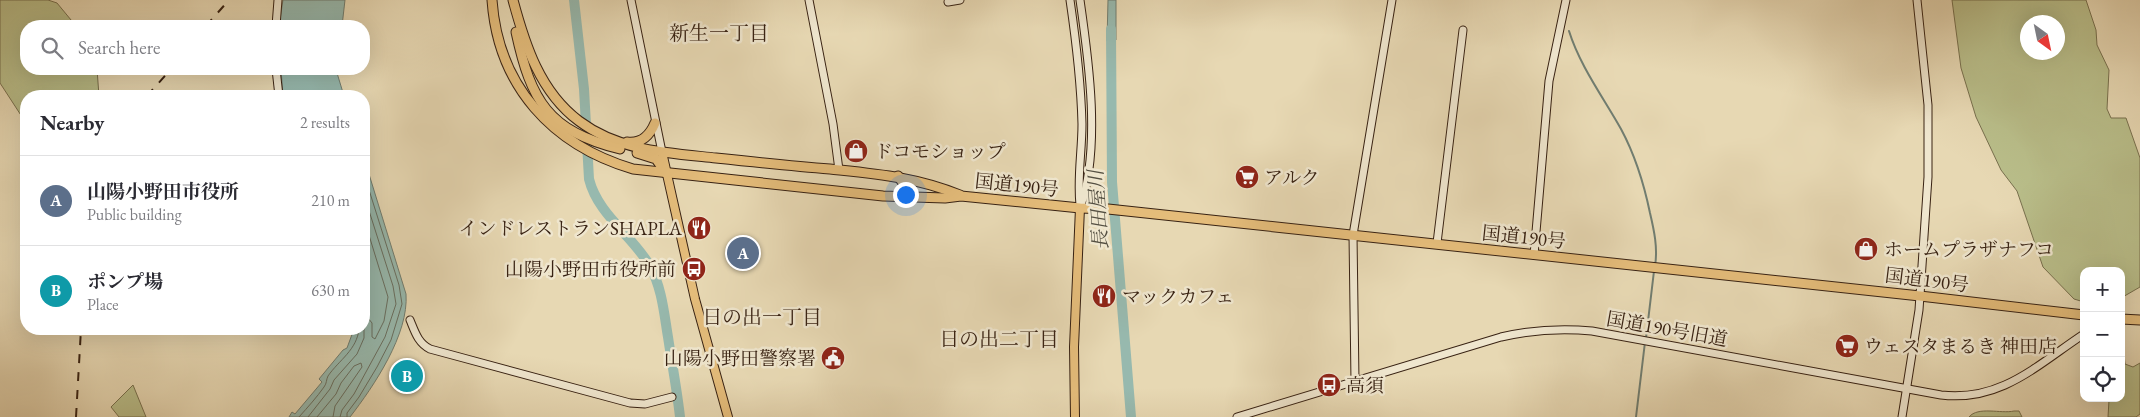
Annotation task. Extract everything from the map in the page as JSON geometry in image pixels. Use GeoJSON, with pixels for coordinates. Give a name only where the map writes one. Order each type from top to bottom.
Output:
{"type":"FeatureCollection","features":[{"type":"Feature","properties":{"kind":"highway","name":"国道190号"},"geometry":{"type":"LineString","coordinates":[[492,0],[504,55],[522,91],[550,126],[582,149],[633,169],[897,197],[945,198],[961,196],[1080,208],[1120,210],[1437,243],[2080,315]]}},
{"type":"Feature","properties":{"kind":"highway"},"geometry":{"type":"LineString","coordinates":[[508,0],[525,70],[532,89],[549,113],[579,135],[592,133],[633,143],[647,136],[655,123]]}},
{"type":"Feature","properties":{"kind":"highway","name":"国道190号"},"geometry":{"type":"LineString","coordinates":[[513,0],[524,39],[537,69],[566,109],[592,133],[616,142],[662,152],[898,176],[942,188],[961,196]]}},
{"type":"Feature","properties":{"kind":"highway"},"geometry":{"type":"LineString","coordinates":[[592,133],[654,157],[661,163],[666,173]]}},
{"type":"Feature","properties":{"kind":"highway"},"geometry":{"type":"LineString","coordinates":[[897,197],[904,188],[898,176]]}},
{"type":"Feature","properties":{"kind":"highway"},"geometry":{"type":"LineString","coordinates":[[2125,319],[2140,320]]}},
{"type":"Feature","properties":{"kind":"main road"},"geometry":{"type":"LineString","coordinates":[[662,152],[695,299],[728,417]]}},
{"type":"Feature","properties":{"kind":"main road"},"geometry":{"type":"LineString","coordinates":[[1075,417],[1074,347],[1080,208]]}},
{"type":"Feature","properties":{"kind":"street"},"geometry":{"type":"LineString","coordinates":[[276,20],[278,0]]}},
{"type":"Feature","properties":{"kind":"street"},"geometry":{"type":"LineString","coordinates":[[631,0],[662,152]]}},
{"type":"Feature","properties":{"kind":"street"},"geometry":{"type":"LineString","coordinates":[[808,0],[833,124],[839,170]]}},
{"type":"Feature","properties":{"kind":"street"},"geometry":{"type":"LineString","coordinates":[[948,2],[960,0]]}},
{"type":"Feature","properties":{"kind":"street"},"geometry":{"type":"LineString","coordinates":[[1070,0],[1080,85],[1082,151],[1078,189],[1080,208]]}},
{"type":"Feature","properties":{"kind":"street"},"geometry":{"type":"LineString","coordinates":[[1080,0],[1090,85],[1091,121],[1087,190],[1080,208]]}},
{"type":"Feature","properties":{"kind":"street"},"geometry":{"type":"LineString","coordinates":[[1355,381],[1352,235],[1392,0]]}},
{"type":"Feature","properties":{"kind":"street"},"geometry":{"type":"LineString","coordinates":[[1534,255],[1548,80],[1566,0]]}},
{"type":"Feature","properties":{"kind":"street"},"geometry":{"type":"LineString","coordinates":[[1902,417],[1908,389],[1920,296],[1928,177],[1928,105],[1917,0]]}},
{"type":"Feature","properties":{"kind":"street"},"geometry":{"type":"LineString","coordinates":[[1437,243],[1463,30]]}},
{"type":"Feature","properties":{"kind":"street"},"geometry":{"type":"LineString","coordinates":[[277,75],[278,90]]}},
{"type":"Feature","properties":{"kind":"street"},"geometry":{"type":"LineString","coordinates":[[410,320],[418,340],[430,349],[630,403],[645,404],[672,397]]}},
{"type":"Feature","properties":{"kind":"street","name":"国道190号旧道"},"geometry":{"type":"LineString","coordinates":[[1237,417],[1501,337],[1535,331],[1566,329],[1600,333],[1908,389],[1958,396],[1995,390],[2028,374],[2080,337]]}},
{"type":"Feature","properties":{"kind":"green space"},"geometry":{"type":"Polygon","coordinates":[[[0,0],[48,0],[57,3],[71,20],[20,20],[20,75],[97,75],[99,90],[20,90],[20,114],[0,83],[0,0]]]}},
{"type":"Feature","properties":{"kind":"green space"},"geometry":{"type":"Polygon","coordinates":[[[1952,0],[2086,0],[2096,30],[2097,45],[2109,70],[2107,109],[2111,118],[2126,118],[2140,158],[2140,287],[2125,296],[2125,267],[2080,267],[2080,301],[2074,299],[2043,267],[2017,191],[2001,170],[1976,117],[1961,68],[1952,0]]]}},
{"type":"Feature","properties":{"kind":"green space"},"geometry":{"type":"Polygon","coordinates":[[[2140,363],[2140,414],[2136,417],[2108,417],[2109,402],[2125,402],[2125,364],[2133,367],[2140,363]]]}},
{"type":"Feature","properties":{"kind":"green space"},"geometry":{"type":"Polygon","coordinates":[[[133,385],[146,417],[119,417],[111,407],[133,385]]]}},
{"type":"Feature","properties":{"kind":"green space"},"geometry":{"type":"Polygon","coordinates":[[[1984,411],[2019,411],[2022,417],[1969,417],[1984,411]]]}},
{"type":"Feature","properties":{"kind":"water"},"geometry":{"type":"Polygon","coordinates":[[[283,0],[345,0],[343,20],[280,20],[283,0]]]}},
{"type":"Feature","properties":{"kind":"water"},"geometry":{"type":"Polygon","coordinates":[[[1108,0],[1116,0],[1116,40],[1107,41],[1108,0]]]}},
{"type":"Feature","properties":{"kind":"water"},"geometry":{"type":"Polygon","coordinates":[[[281,75],[338,75],[342,90],[283,90],[281,75]]]}},
{"type":"Feature","properties":{"kind":"water"},"geometry":{"type":"Polygon","coordinates":[[[370,177],[406,294],[402,326],[379,375],[350,417],[289,417],[292,412],[295,414],[322,382],[319,379],[343,350],[347,348],[352,335],[370,335],[370,177]]]}},
{"type":"Feature","properties":{"kind":"waterway"},"geometry":{"type":"LineString","coordinates":[[574,0],[584,89],[589,179],[593,192],[600,203],[643,255],[654,274],[664,310],[680,417]]}},
{"type":"Feature","properties":{"kind":"waterway","name":"長田屋川"},"geometry":{"type":"LineString","coordinates":[[1111,29],[1112,182],[1131,417]]}},
{"type":"Feature","properties":{"kind":"waterway"},"geometry":{"type":"LineString","coordinates":[[1569,31],[1579,57],[1621,129],[1635,159],[1653,226],[1656,246],[1655,266]]}},
{"type":"Feature","properties":{"kind":"waterway"},"geometry":{"type":"LineString","coordinates":[[1646,338],[1654,271]]}},
{"type":"Feature","properties":{"kind":"waterway"},"geometry":{"type":"LineString","coordinates":[[1636,417],[1645,342]]}},
{"type":"Feature","properties":{"kind":"railway"},"geometry":{"type":"LineString","coordinates":[[211,20],[229,0]]}},
{"type":"Feature","properties":{"kind":"railway"},"geometry":{"type":"LineString","coordinates":[[152,90],[166,75]]}},
{"type":"Feature","properties":{"kind":"railway"},"geometry":{"type":"LineString","coordinates":[[76,417],[81,335]]}},
{"type":"Feature","properties":{"kind":"place","name":"ドコモショップ"},"geometry":{"type":"Point","coordinates":[856,151]}},
{"type":"Feature","properties":{"kind":"place","name":"アルク"},"geometry":{"type":"Point","coordinates":[1247,177]}},
{"type":"Feature","properties":{"kind":"place","name":"インドレストランSHAPLA"},"geometry":{"type":"Point","coordinates":[699,228]}},
{"type":"Feature","properties":{"kind":"place","name":"ホームプラザナフコ"},"geometry":{"type":"Point","coordinates":[1866,249]}},
{"type":"Feature","properties":{"kind":"place","name":"山陽小野田市役所"},"geometry":{"type":"Point","coordinates":[743,253]}},
{"type":"Feature","properties":{"kind":"place","name":"山陽小野田市役所前"},"geometry":{"type":"Point","coordinates":[694,269]}},
{"type":"Feature","properties":{"kind":"place","name":"マックカフェ"},"geometry":{"type":"Point","coordinates":[1104,296]}},
{"type":"Feature","properties":{"kind":"place","name":"ウェスタまるき 神田店"},"geometry":{"type":"Point","coordinates":[1847,346]}},
{"type":"Feature","properties":{"kind":"place","name":"山陽小野田警察署"},"geometry":{"type":"Point","coordinates":[833,358]}},
{"type":"Feature","properties":{"kind":"place","name":"ポンプ場"},"geometry":{"type":"Point","coordinates":[407,376]}},
{"type":"Feature","properties":{"kind":"place","name":"高須"},"geometry":{"type":"Point","coordinates":[1329,385]}},
{"type":"Feature","properties":{"kind":"district","name":"新生一丁目"},"geometry":{"type":"Point","coordinates":[719,33]}},
{"type":"Feature","properties":{"kind":"district","name":"日の出一丁目"},"geometry":{"type":"Point","coordinates":[762,317]}},
{"type":"Feature","properties":{"kind":"district","name":"日の出二丁目"},"geometry":{"type":"Point","coordinates":[999,339]}}]}
